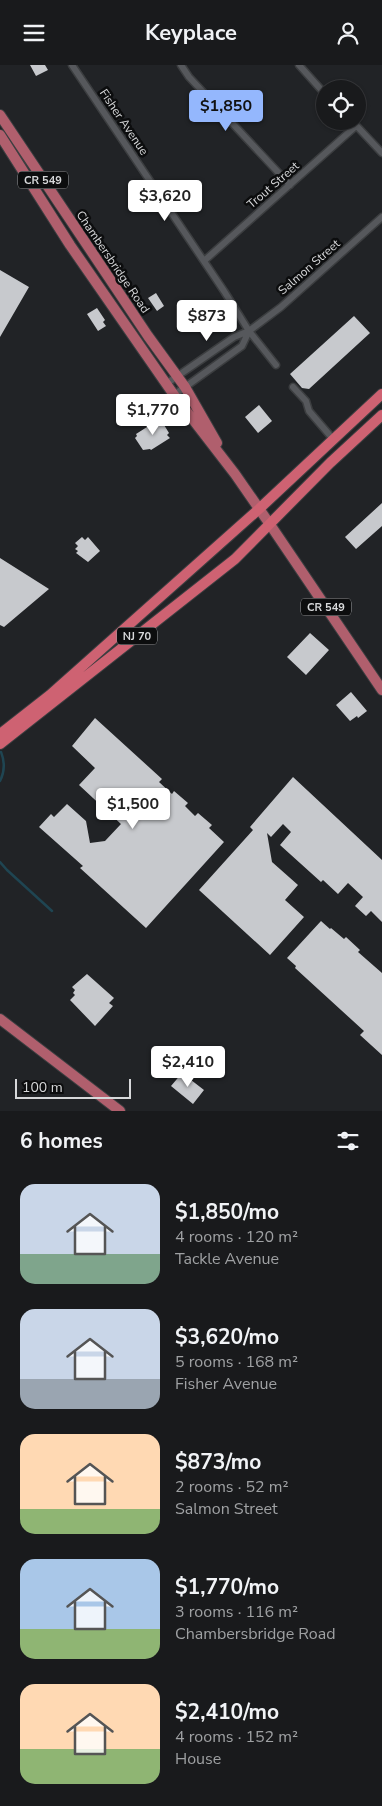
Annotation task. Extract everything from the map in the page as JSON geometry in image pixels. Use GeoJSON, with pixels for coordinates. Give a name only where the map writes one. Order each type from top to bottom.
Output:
{"type":"FeatureCollection","features":[{"type":"Feature","properties":{"kind":"highway","name":"NJ 70"},"geometry":{"type":"LineString","coordinates":[[0,734],[50,695],[259,509],[382,394]]}},
{"type":"Feature","properties":{"kind":"highway","name":"NJ 70"},"geometry":{"type":"LineString","coordinates":[[0,744],[235,559],[269,523],[382,415]]}},
{"type":"Feature","properties":{"kind":"main road","name":"Chambersbridge Road"},"geometry":{"type":"LineString","coordinates":[[0,115],[142,327],[185,387],[235,474]]}},
{"type":"Feature","properties":{"kind":"main road","name":"Chambersbridge Road"},"geometry":{"type":"LineString","coordinates":[[0,135],[70,245],[166,384],[235,474],[382,691]]}},
{"type":"Feature","properties":{"kind":"main road"},"geometry":{"type":"LineString","coordinates":[[0,1019],[120,1111]]}},
{"type":"Feature","properties":{"kind":"street","name":"Fisher Avenue"},"geometry":{"type":"LineString","coordinates":[[72,65],[249,331],[276,365]]}},
{"type":"Feature","properties":{"kind":"street"},"geometry":{"type":"LineString","coordinates":[[181,65],[189,77],[290,185]]}},
{"type":"Feature","properties":{"kind":"street"},"geometry":{"type":"LineString","coordinates":[[299,65],[316,84]]}},
{"type":"Feature","properties":{"kind":"street","name":"Trout Street"},"geometry":{"type":"LineString","coordinates":[[204,261],[290,185],[348,130]]}},
{"type":"Feature","properties":{"kind":"street"},"geometry":{"type":"LineString","coordinates":[[360,130],[382,153]]}},
{"type":"Feature","properties":{"kind":"street","name":"Salmon Street"},"geometry":{"type":"LineString","coordinates":[[166,384],[234,337],[249,331],[281,307],[382,217]]}},
{"type":"Feature","properties":{"kind":"street","name":"Salmon Street"},"geometry":{"type":"LineString","coordinates":[[174,395],[242,346],[249,331]]}},
{"type":"Feature","properties":{"kind":"street"},"geometry":{"type":"LineString","coordinates":[[293,387],[306,401],[309,411],[333,439]]}},
{"type":"Feature","properties":{"kind":"building"},"geometry":{"type":"Polygon","coordinates":[[[30,65],[45,65],[48,70],[36,76],[30,65]]]}},
{"type":"Feature","properties":{"kind":"building"},"geometry":{"type":"Polygon","coordinates":[[[0,270],[29,287],[0,337],[0,270]]]}},
{"type":"Feature","properties":{"kind":"building"},"geometry":{"type":"Polygon","coordinates":[[[156,293],[164,306],[157,311],[148,298],[156,293]]]}},
{"type":"Feature","properties":{"kind":"building"},"geometry":{"type":"Polygon","coordinates":[[[97,308],[105,320],[103,322],[106,326],[98,331],[87,314],[97,308]]]}},
{"type":"Feature","properties":{"kind":"building"},"geometry":{"type":"Polygon","coordinates":[[[354,316],[370,333],[309,389],[302,388],[290,374],[354,316]]]}},
{"type":"Feature","properties":{"kind":"building"},"geometry":{"type":"Polygon","coordinates":[[[259,405],[272,421],[258,433],[245,417],[259,405]]]}},
{"type":"Feature","properties":{"kind":"building"},"geometry":{"type":"Polygon","coordinates":[[[161,420],[170,438],[151,450],[143,450],[135,438],[136,434],[161,420]]]}},
{"type":"Feature","properties":{"kind":"building"},"geometry":{"type":"Polygon","coordinates":[[[382,503],[382,526],[356,549],[345,537],[382,503]]]}},
{"type":"Feature","properties":{"kind":"building"},"geometry":{"type":"Polygon","coordinates":[[[82,537],[85,540],[88,537],[100,551],[88,562],[76,553],[78,551],[75,549],[78,546],[75,543],[82,537]]]}},
{"type":"Feature","properties":{"kind":"building"},"geometry":{"type":"Polygon","coordinates":[[[0,558],[49,589],[4,627],[0,625],[0,558]]]}},
{"type":"Feature","properties":{"kind":"building"},"geometry":{"type":"Polygon","coordinates":[[[310,633],[329,650],[306,675],[287,657],[310,633]]]}},
{"type":"Feature","properties":{"kind":"building"},"geometry":{"type":"Polygon","coordinates":[[[351,692],[367,711],[350,721],[336,705],[351,692]]]}},
{"type":"Feature","properties":{"kind":"building"},"geometry":{"type":"Polygon","coordinates":[[[95,718],[162,779],[159,782],[172,794],[174,791],[188,803],[185,806],[195,816],[198,813],[212,825],[209,828],[224,842],[146,928],[80,868],[83,866],[39,827],[51,814],[54,817],[67,804],[86,821],[90,843],[105,841],[121,824],[79,785],[95,768],[72,746],[95,718]]]}},
{"type":"Feature","properties":{"kind":"building"},"geometry":{"type":"Polygon","coordinates":[[[293,777],[382,860],[382,922],[371,911],[366,916],[355,906],[363,897],[348,883],[338,894],[323,880],[321,882],[280,845],[291,832],[283,824],[271,837],[267,833],[272,862],[298,885],[285,900],[304,917],[270,955],[199,890],[253,830],[250,827],[293,777]]]}},
{"type":"Feature","properties":{"kind":"building"},"geometry":{"type":"Polygon","coordinates":[[[321,921],[344,939],[346,937],[360,950],[358,952],[382,973],[382,1055],[360,1035],[364,1031],[295,968],[296,966],[287,958],[321,921]]]}},
{"type":"Feature","properties":{"kind":"building"},"geometry":{"type":"Polygon","coordinates":[[[87,974],[114,998],[109,1003],[113,1006],[95,1026],[70,1000],[75,995],[73,993],[75,990],[72,987],[87,974]]]}},
{"type":"Feature","properties":{"kind":"building"},"geometry":{"type":"Polygon","coordinates":[[[182,1073],[204,1090],[193,1104],[171,1086],[182,1073]]]}},
{"type":"Feature","properties":{"kind":"waterway"},"geometry":{"type":"LineString","coordinates":[[0,781],[4,767],[1,752]]}},
{"type":"Feature","properties":{"kind":"waterway"},"geometry":{"type":"LineString","coordinates":[[0,862],[52,911]]}}]}
